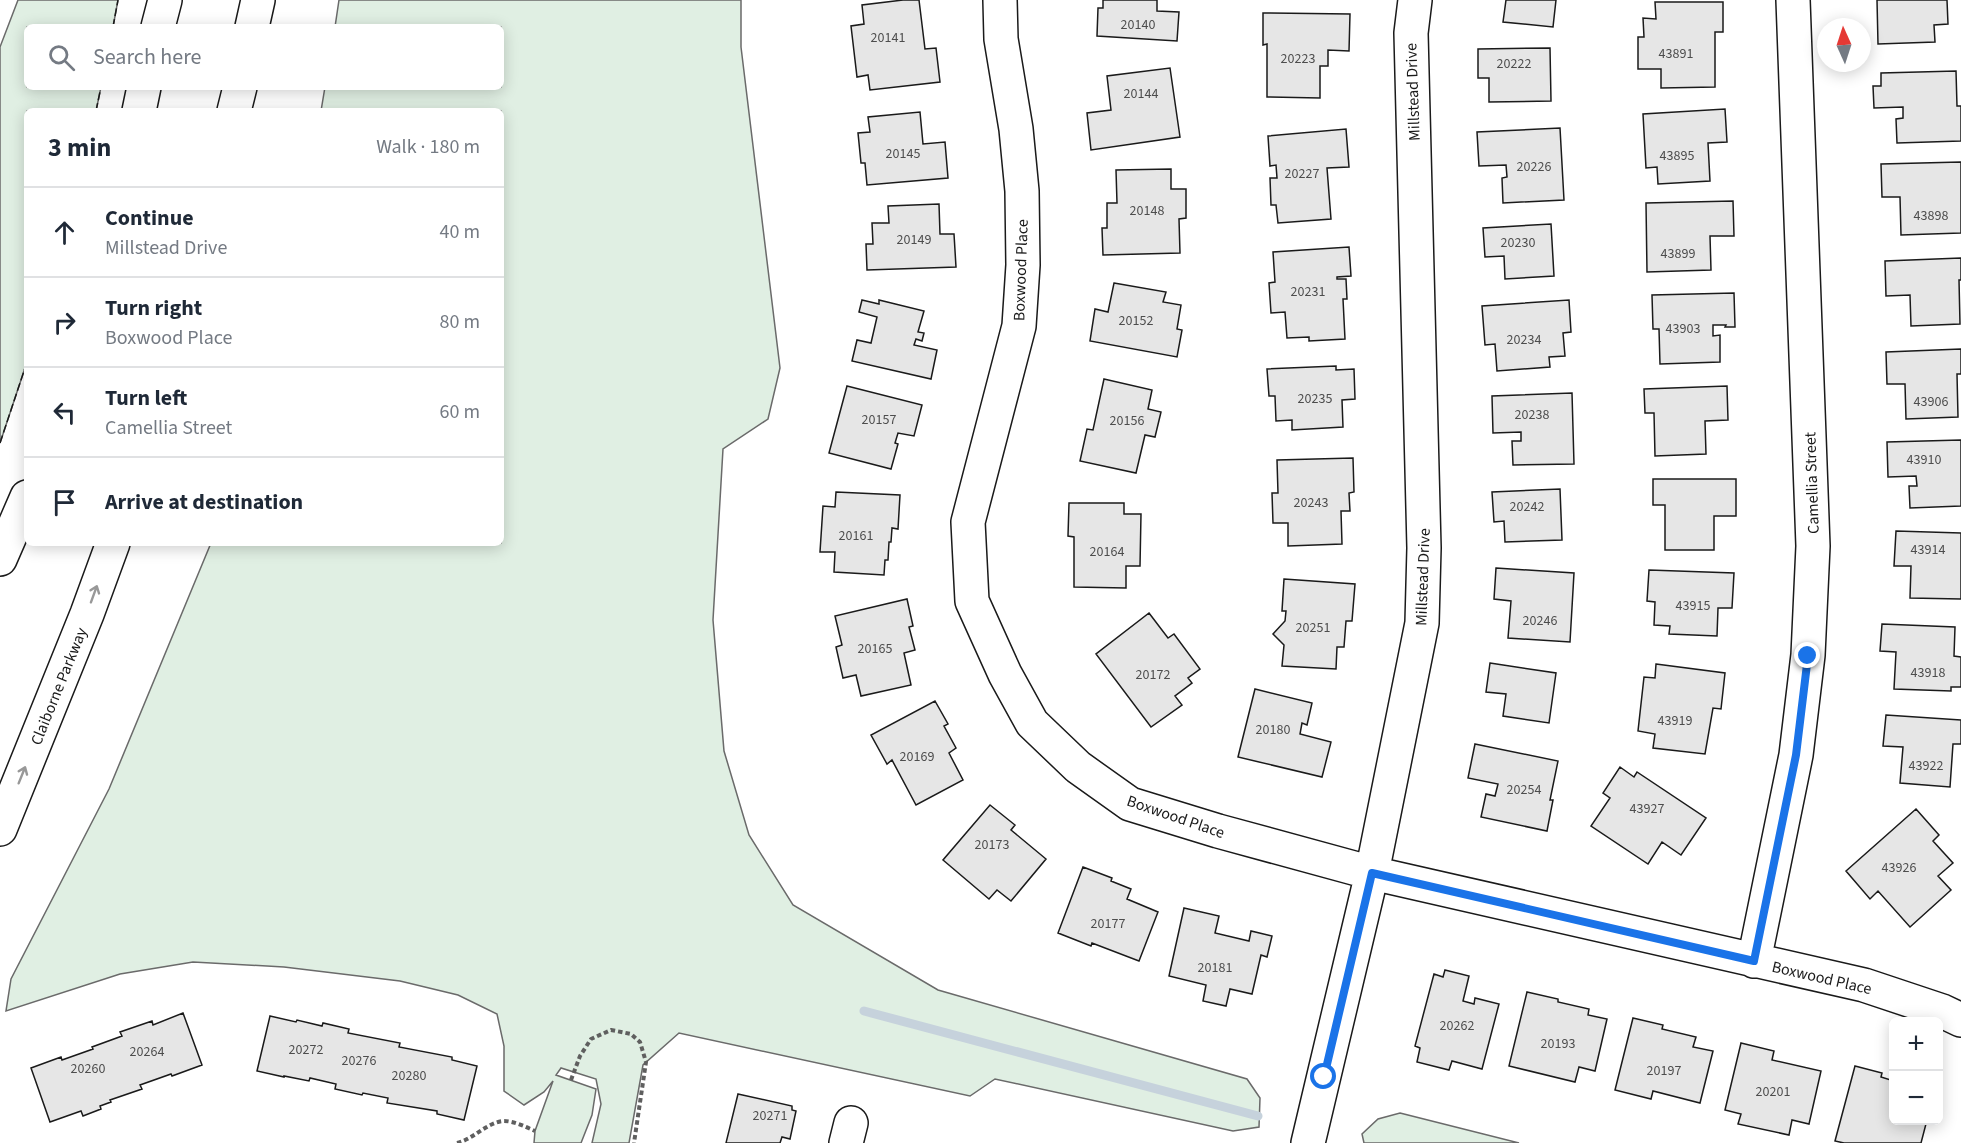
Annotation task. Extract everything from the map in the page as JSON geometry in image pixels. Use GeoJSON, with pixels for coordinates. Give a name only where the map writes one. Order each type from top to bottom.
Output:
{"type":"FeatureCollection","features":[{"type":"Feature","properties":{"kind":"street"},"geometry":{"type":"LineString","coordinates":[[159,24],[165,0]]}},
{"type":"Feature","properties":{"kind":"street"},"geometry":{"type":"LineString","coordinates":[[253,24],[258,0]]}},
{"type":"Feature","properties":{"kind":"street","name":"Boxwood Place"},"geometry":{"type":"LineString","coordinates":[[1000,0],[1001,39],[1016,129],[1022,191],[1023,266],[1019,326],[968,522],[972,601],[1005,674],[1032,723],[1078,767],[1130,804],[1218,831],[1372,873],[1864,985],[1942,1011],[1961,1020]]}},
{"type":"Feature","properties":{"kind":"street","name":"Millstead Drive"},"geometry":{"type":"LineString","coordinates":[[1308,1143],[1372,873],[1422,623],[1424,548],[1411,33],[1415,0]]}},
{"type":"Feature","properties":{"kind":"street","name":"Camellia Street"},"geometry":{"type":"LineString","coordinates":[[1754,961],[1796,755],[1808,656],[1813,546],[1793,0]]}},
{"type":"Feature","properties":{"kind":"street"},"geometry":{"type":"LineString","coordinates":[[140,108],[143,90]]}},
{"type":"Feature","properties":{"kind":"street"},"geometry":{"type":"LineString","coordinates":[[235,108],[239,90]]}},
{"type":"Feature","properties":{"kind":"street"},"geometry":{"type":"LineString","coordinates":[[0,559],[24,504]]}},
{"type":"Feature","properties":{"kind":"street","name":"Claiborne Parkway"},"geometry":{"type":"LineString","coordinates":[[0,829],[87,614],[112,546]]}},
{"type":"Feature","properties":{"kind":"path"},"geometry":{"type":"LineString","coordinates":[[571,1080],[580,1056],[591,1039],[610,1030],[631,1034],[640,1042],[646,1062],[634,1143]]}},
{"type":"Feature","properties":{"kind":"path"},"geometry":{"type":"LineString","coordinates":[[457,1143],[480,1132],[492,1123],[505,1121],[536,1131]]}},
{"type":"Feature","properties":{"kind":"green space"},"geometry":{"type":"Polygon","coordinates":[[[18,0],[118,0],[114,24],[24,24],[24,90],[100,90],[97,108],[24,108],[24,371],[0,443],[0,47],[18,0]]]}},
{"type":"Feature","properties":{"kind":"green space"},"geometry":{"type":"Polygon","coordinates":[[[339,0],[741,0],[741,47],[780,368],[768,419],[723,449],[713,620],[724,751],[749,835],[793,905],[938,990],[1247,1079],[1260,1098],[1259,1127],[1233,1131],[995,1079],[970,1096],[679,1033],[643,1065],[629,1143],[592,1143],[601,1104],[596,1079],[561,1068],[556,1075],[596,1089],[592,1115],[581,1143],[534,1143],[535,1131],[553,1081],[544,1092],[524,1105],[504,1091],[504,1046],[497,1014],[458,995],[400,981],[284,967],[193,962],[120,974],[6,1011],[11,979],[109,789],[210,546],[504,546],[504,108],[322,108],[324,90],[504,90],[504,24],[335,24],[339,0]]]}},
{"type":"Feature","properties":{"kind":"green space"},"geometry":{"type":"Polygon","coordinates":[[[1400,1113],[1519,1143],[1364,1143],[1362,1134],[1378,1119],[1400,1113]]]}},
{"type":"Feature","properties":{"kind":"building"},"geometry":{"type":"Polygon","coordinates":[[[919,0],[925,49],[936,48],[940,82],[870,90],[868,75],[857,77],[851,26],[864,24],[862,5],[919,0]]]}},
{"type":"Feature","properties":{"kind":"building"},"geometry":{"type":"Polygon","coordinates":[[[1103,0],[1157,0],[1157,11],[1179,12],[1177,41],[1097,36],[1098,8],[1103,8],[1103,0]]]}},
{"type":"Feature","properties":{"kind":"building"},"geometry":{"type":"Polygon","coordinates":[[[1506,0],[1556,0],[1553,27],[1503,22],[1506,0]]]}},
{"type":"Feature","properties":{"kind":"building"},"geometry":{"type":"Polygon","coordinates":[[[1877,0],[1947,0],[1948,24],[1934,25],[1935,42],[1878,44],[1877,0]]]}},
{"type":"Feature","properties":{"kind":"building"},"geometry":{"type":"Polygon","coordinates":[[[1655,2],[1723,2],[1723,32],[1715,32],[1715,87],[1661,88],[1661,69],[1638,69],[1638,37],[1644,37],[1643,18],[1656,19],[1655,2]]]}},
{"type":"Feature","properties":{"kind":"building"},"geometry":{"type":"Polygon","coordinates":[[[1263,13],[1350,14],[1349,51],[1328,50],[1328,66],[1320,66],[1320,98],[1267,97],[1267,44],[1263,45],[1263,13]]]}},
{"type":"Feature","properties":{"kind":"building"},"geometry":{"type":"Polygon","coordinates":[[[1550,48],[1551,101],[1489,102],[1489,78],[1478,78],[1478,49],[1550,48]]]}},
{"type":"Feature","properties":{"kind":"building"},"geometry":{"type":"Polygon","coordinates":[[[1170,68],[1180,137],[1091,150],[1087,113],[1111,110],[1107,76],[1170,68]]]}},
{"type":"Feature","properties":{"kind":"building"},"geometry":{"type":"Polygon","coordinates":[[[1956,71],[1957,106],[1961,106],[1961,141],[1897,143],[1896,119],[1903,118],[1903,107],[1874,108],[1873,86],[1881,86],[1881,73],[1956,71]]]}},
{"type":"Feature","properties":{"kind":"building"},"geometry":{"type":"Polygon","coordinates":[[[1725,109],[1727,142],[1708,143],[1710,181],[1658,184],[1657,167],[1646,168],[1643,114],[1725,109]]]}},
{"type":"Feature","properties":{"kind":"building"},"geometry":{"type":"Polygon","coordinates":[[[920,112],[923,144],[945,142],[948,178],[867,185],[865,163],[861,163],[858,133],[870,132],[868,117],[920,112]]]}},
{"type":"Feature","properties":{"kind":"building"},"geometry":{"type":"Polygon","coordinates":[[[1560,128],[1564,200],[1503,203],[1502,178],[1507,177],[1506,165],[1479,166],[1477,132],[1560,128]]]}},
{"type":"Feature","properties":{"kind":"building"},"geometry":{"type":"Polygon","coordinates":[[[1346,129],[1349,167],[1327,168],[1331,219],[1278,223],[1276,205],[1271,205],[1270,178],[1277,178],[1276,165],[1270,166],[1268,136],[1346,129]]]}},
{"type":"Feature","properties":{"kind":"building"},"geometry":{"type":"Polygon","coordinates":[[[1961,162],[1961,233],[1901,235],[1900,197],[1882,197],[1881,164],[1961,162]]]}},
{"type":"Feature","properties":{"kind":"building"},"geometry":{"type":"Polygon","coordinates":[[[1171,169],[1171,189],[1186,189],[1186,218],[1179,219],[1180,253],[1103,255],[1102,228],[1107,228],[1107,203],[1117,203],[1116,170],[1171,169]]]}},
{"type":"Feature","properties":{"kind":"building"},"geometry":{"type":"Polygon","coordinates":[[[1733,201],[1734,236],[1710,236],[1711,270],[1647,272],[1646,203],[1733,201]]]}},
{"type":"Feature","properties":{"kind":"building"},"geometry":{"type":"Polygon","coordinates":[[[939,204],[940,234],[954,234],[956,267],[867,270],[866,244],[873,244],[872,223],[889,223],[888,206],[939,204]]]}},
{"type":"Feature","properties":{"kind":"building"},"geometry":{"type":"Polygon","coordinates":[[[1551,224],[1554,276],[1505,279],[1504,256],[1485,257],[1483,228],[1551,224]]]}},
{"type":"Feature","properties":{"kind":"building"},"geometry":{"type":"Polygon","coordinates":[[[1349,247],[1351,276],[1337,277],[1337,279],[1346,279],[1347,299],[1343,299],[1345,339],[1309,341],[1309,337],[1287,338],[1285,312],[1271,313],[1269,283],[1275,282],[1273,252],[1349,247]]]}},
{"type":"Feature","properties":{"kind":"building"},"geometry":{"type":"Polygon","coordinates":[[[1961,258],[1960,324],[1911,326],[1910,295],[1886,296],[1885,261],[1961,258]]]}},
{"type":"Feature","properties":{"kind":"building"},"geometry":{"type":"Polygon","coordinates":[[[1114,283],[1166,292],[1163,302],[1181,305],[1177,329],[1182,330],[1177,357],[1090,341],[1095,309],[1108,312],[1114,283]]]}},
{"type":"Feature","properties":{"kind":"building"},"geometry":{"type":"Polygon","coordinates":[[[1734,293],[1735,327],[1713,325],[1713,336],[1720,335],[1720,362],[1660,364],[1659,329],[1653,329],[1652,295],[1734,293]]]}},
{"type":"Feature","properties":{"kind":"building"},"geometry":{"type":"Polygon","coordinates":[[[862,300],[879,304],[879,300],[924,311],[918,332],[924,333],[922,341],[916,339],[914,345],[937,350],[931,379],[852,361],[857,340],[871,343],[877,317],[859,312],[862,300]]]}},
{"type":"Feature","properties":{"kind":"building"},"geometry":{"type":"Polygon","coordinates":[[[1569,300],[1571,332],[1563,333],[1565,356],[1549,357],[1550,367],[1497,371],[1495,344],[1485,345],[1482,306],[1569,300]]]}},
{"type":"Feature","properties":{"kind":"building"},"geometry":{"type":"Polygon","coordinates":[[[1961,349],[1961,374],[1957,374],[1958,417],[1906,419],[1905,384],[1887,384],[1886,352],[1961,349]]]}},
{"type":"Feature","properties":{"kind":"building"},"geometry":{"type":"Polygon","coordinates":[[[1336,366],[1336,370],[1354,369],[1355,399],[1342,400],[1343,427],[1292,430],[1292,420],[1276,421],[1275,396],[1269,396],[1267,369],[1336,366]]]}},
{"type":"Feature","properties":{"kind":"building"},"geometry":{"type":"Polygon","coordinates":[[[1104,379],[1152,390],[1148,409],[1161,412],[1155,437],[1145,435],[1136,473],[1080,461],[1087,429],[1093,430],[1104,379]]]}},
{"type":"Feature","properties":{"kind":"building"},"geometry":{"type":"Polygon","coordinates":[[[847,386],[922,405],[914,436],[898,433],[895,443],[898,444],[891,469],[829,453],[847,386]]]}},
{"type":"Feature","properties":{"kind":"building"},"geometry":{"type":"Polygon","coordinates":[[[1727,386],[1728,420],[1705,421],[1706,454],[1655,456],[1654,413],[1645,413],[1644,389],[1727,386]]]}},
{"type":"Feature","properties":{"kind":"building"},"geometry":{"type":"Polygon","coordinates":[[[1572,393],[1574,464],[1513,465],[1512,441],[1521,441],[1521,432],[1493,433],[1492,396],[1572,393]]]}},
{"type":"Feature","properties":{"kind":"building"},"geometry":{"type":"Polygon","coordinates":[[[1961,440],[1961,506],[1910,508],[1909,486],[1917,486],[1916,476],[1888,477],[1887,442],[1961,440]]]}},
{"type":"Feature","properties":{"kind":"building"},"geometry":{"type":"Polygon","coordinates":[[[1353,458],[1354,492],[1349,493],[1350,511],[1341,511],[1342,544],[1288,546],[1288,523],[1273,523],[1272,493],[1278,493],[1277,460],[1353,458]]]}},
{"type":"Feature","properties":{"kind":"building"},"geometry":{"type":"Polygon","coordinates":[[[1653,479],[1736,479],[1736,516],[1714,516],[1714,550],[1665,550],[1665,505],[1653,505],[1653,479]]]}},
{"type":"Feature","properties":{"kind":"building"},"geometry":{"type":"Polygon","coordinates":[[[1560,489],[1562,540],[1505,542],[1504,521],[1494,522],[1492,492],[1560,489]]]}},
{"type":"Feature","properties":{"kind":"building"},"geometry":{"type":"Polygon","coordinates":[[[836,492],[900,495],[898,529],[892,528],[884,575],[834,572],[835,552],[820,552],[823,506],[835,507],[836,492]]]}},
{"type":"Feature","properties":{"kind":"building"},"geometry":{"type":"Polygon","coordinates":[[[1069,503],[1124,503],[1124,514],[1141,514],[1140,566],[1126,566],[1126,588],[1074,587],[1074,537],[1068,536],[1069,503]]]}},
{"type":"Feature","properties":{"kind":"building"},"geometry":{"type":"Polygon","coordinates":[[[1896,531],[1961,533],[1961,599],[1910,598],[1911,566],[1894,566],[1896,531]]]}},
{"type":"Feature","properties":{"kind":"building"},"geometry":{"type":"Polygon","coordinates":[[[1496,568],[1574,573],[1570,642],[1508,638],[1511,601],[1494,599],[1496,568]]]}},
{"type":"Feature","properties":{"kind":"building"},"geometry":{"type":"Polygon","coordinates":[[[1649,570],[1734,573],[1732,608],[1718,608],[1717,636],[1669,634],[1670,626],[1654,625],[1655,602],[1647,601],[1649,570]]]}},
{"type":"Feature","properties":{"kind":"building"},"geometry":{"type":"Polygon","coordinates":[[[1284,579],[1355,584],[1352,621],[1346,621],[1344,647],[1337,647],[1336,669],[1282,666],[1284,645],[1273,634],[1285,621],[1286,611],[1282,611],[1284,579]]]}},
{"type":"Feature","properties":{"kind":"building"},"geometry":{"type":"Polygon","coordinates":[[[907,599],[913,626],[909,627],[915,650],[904,653],[911,685],[861,696],[856,675],[843,678],[836,647],[842,645],[835,616],[907,599]]]}},
{"type":"Feature","properties":{"kind":"building"},"geometry":{"type":"Polygon","coordinates":[[[1149,613],[1168,638],[1174,634],[1200,669],[1188,678],[1192,683],[1175,696],[1182,705],[1151,727],[1096,654],[1149,613]]]}},
{"type":"Feature","properties":{"kind":"building"},"geometry":{"type":"Polygon","coordinates":[[[1882,624],[1955,627],[1954,656],[1961,657],[1961,687],[1951,687],[1951,691],[1894,689],[1896,652],[1880,651],[1882,624]]]}},
{"type":"Feature","properties":{"kind":"building"},"geometry":{"type":"Polygon","coordinates":[[[1490,663],[1556,673],[1549,723],[1503,716],[1506,694],[1486,692],[1490,663]]]}},
{"type":"Feature","properties":{"kind":"building"},"geometry":{"type":"Polygon","coordinates":[[[1656,664],[1725,673],[1721,709],[1713,708],[1705,754],[1653,748],[1655,734],[1638,731],[1644,677],[1655,678],[1656,664]]]}},
{"type":"Feature","properties":{"kind":"building"},"geometry":{"type":"Polygon","coordinates":[[[1255,689],[1312,703],[1307,725],[1302,723],[1300,734],[1331,742],[1322,777],[1238,757],[1255,689]]]}},
{"type":"Feature","properties":{"kind":"building"},"geometry":{"type":"Polygon","coordinates":[[[935,701],[948,724],[944,726],[956,748],[949,753],[963,780],[916,805],[892,760],[887,764],[871,735],[935,701]]]}},
{"type":"Feature","properties":{"kind":"building"},"geometry":{"type":"Polygon","coordinates":[[[1886,715],[1961,720],[1961,744],[1953,744],[1950,787],[1900,783],[1903,747],[1883,746],[1886,715]]]}},
{"type":"Feature","properties":{"kind":"building"},"geometry":{"type":"Polygon","coordinates":[[[1475,744],[1558,761],[1550,800],[1553,800],[1547,831],[1481,817],[1486,794],[1495,796],[1498,784],[1468,778],[1475,744]]]}},
{"type":"Feature","properties":{"kind":"building"},"geometry":{"type":"Polygon","coordinates":[[[1620,767],[1634,777],[1637,772],[1706,818],[1681,855],[1662,842],[1648,864],[1591,826],[1610,798],[1603,793],[1620,767]]]}},
{"type":"Feature","properties":{"kind":"building"},"geometry":{"type":"Polygon","coordinates":[[[990,805],[1015,825],[1011,830],[1046,859],[1011,901],[997,890],[989,899],[943,860],[990,805]]]}},
{"type":"Feature","properties":{"kind":"building"},"geometry":{"type":"Polygon","coordinates":[[[1916,809],[1939,835],[1933,841],[1953,863],[1938,876],[1951,890],[1910,927],[1878,891],[1870,899],[1846,871],[1916,809]]]}},
{"type":"Feature","properties":{"kind":"building"},"geometry":{"type":"Polygon","coordinates":[[[1083,867],[1112,878],[1111,881],[1131,889],[1127,899],[1158,912],[1139,961],[1058,933],[1083,867]]]}},
{"type":"Feature","properties":{"kind":"building"},"geometry":{"type":"Polygon","coordinates":[[[1184,908],[1219,916],[1215,933],[1249,941],[1251,931],[1272,936],[1267,957],[1261,955],[1252,994],[1230,989],[1226,1006],[1203,1001],[1206,985],[1169,976],[1184,908]]]}},
{"type":"Feature","properties":{"kind":"building"},"geometry":{"type":"Polygon","coordinates":[[[1445,970],[1469,976],[1463,1001],[1474,1004],[1475,998],[1499,1004],[1482,1069],[1452,1061],[1449,1070],[1417,1062],[1420,1048],[1415,1046],[1434,974],[1443,977],[1445,970]]]}},
{"type":"Feature","properties":{"kind":"building"},"geometry":{"type":"Polygon","coordinates":[[[1527,992],[1589,1009],[1588,1015],[1607,1019],[1595,1071],[1579,1067],[1575,1082],[1509,1066],[1527,992]]]}},
{"type":"Feature","properties":{"kind":"building"},"geometry":{"type":"Polygon","coordinates":[[[183,1013],[202,1065],[140,1085],[142,1089],[110,1100],[111,1102],[100,1106],[101,1109],[83,1116],[81,1111],[50,1122],[31,1068],[93,1049],[92,1047],[122,1036],[120,1032],[152,1021],[153,1025],[183,1013]]]}},
{"type":"Feature","properties":{"kind":"building"},"geometry":{"type":"Polygon","coordinates":[[[270,1016],[349,1029],[348,1033],[400,1043],[399,1047],[452,1057],[452,1060],[477,1066],[464,1120],[437,1114],[437,1111],[387,1103],[388,1098],[335,1089],[336,1084],[257,1071],[270,1016]]]}},
{"type":"Feature","properties":{"kind":"building"},"geometry":{"type":"Polygon","coordinates":[[[1633,1018],[1663,1025],[1662,1029],[1696,1037],[1693,1047],[1713,1051],[1700,1103],[1653,1091],[1651,1099],[1615,1090],[1633,1018]]]}},
{"type":"Feature","properties":{"kind":"building"},"geometry":{"type":"Polygon","coordinates":[[[1741,1043],[1774,1051],[1772,1060],[1821,1071],[1809,1124],[1792,1120],[1789,1135],[1738,1124],[1741,1114],[1725,1110],[1741,1043]]]}},
{"type":"Feature","properties":{"kind":"building"},"geometry":{"type":"Polygon","coordinates":[[[1855,1066],[1882,1073],[1881,1077],[1889,1079],[1889,1125],[1926,1125],[1921,1143],[1835,1141],[1855,1066]]]}},
{"type":"Feature","properties":{"kind":"building"},"geometry":{"type":"Polygon","coordinates":[[[738,1094],[792,1106],[792,1110],[796,1111],[790,1139],[782,1137],[780,1143],[726,1143],[738,1094]]]}},
{"type":"Feature","properties":{"kind":"waterway"},"geometry":{"type":"LineString","coordinates":[[864,1011],[1258,1116]]}},
{"type":"Feature","properties":{"kind":"fence"},"geometry":{"type":"LineString","coordinates":[[114,24],[118,0]]}},
{"type":"Feature","properties":{"kind":"fence"},"geometry":{"type":"LineString","coordinates":[[97,108],[100,90]]}},
{"type":"Feature","properties":{"kind":"fence"},"geometry":{"type":"LineString","coordinates":[[0,443],[24,371]]}},
{"type":"Feature","properties":{"kind":"route"},"geometry":{"type":"LineString","coordinates":[[1324,1077],[1372,873],[1754,961],[1796,755],[1808,656]]}}]}
